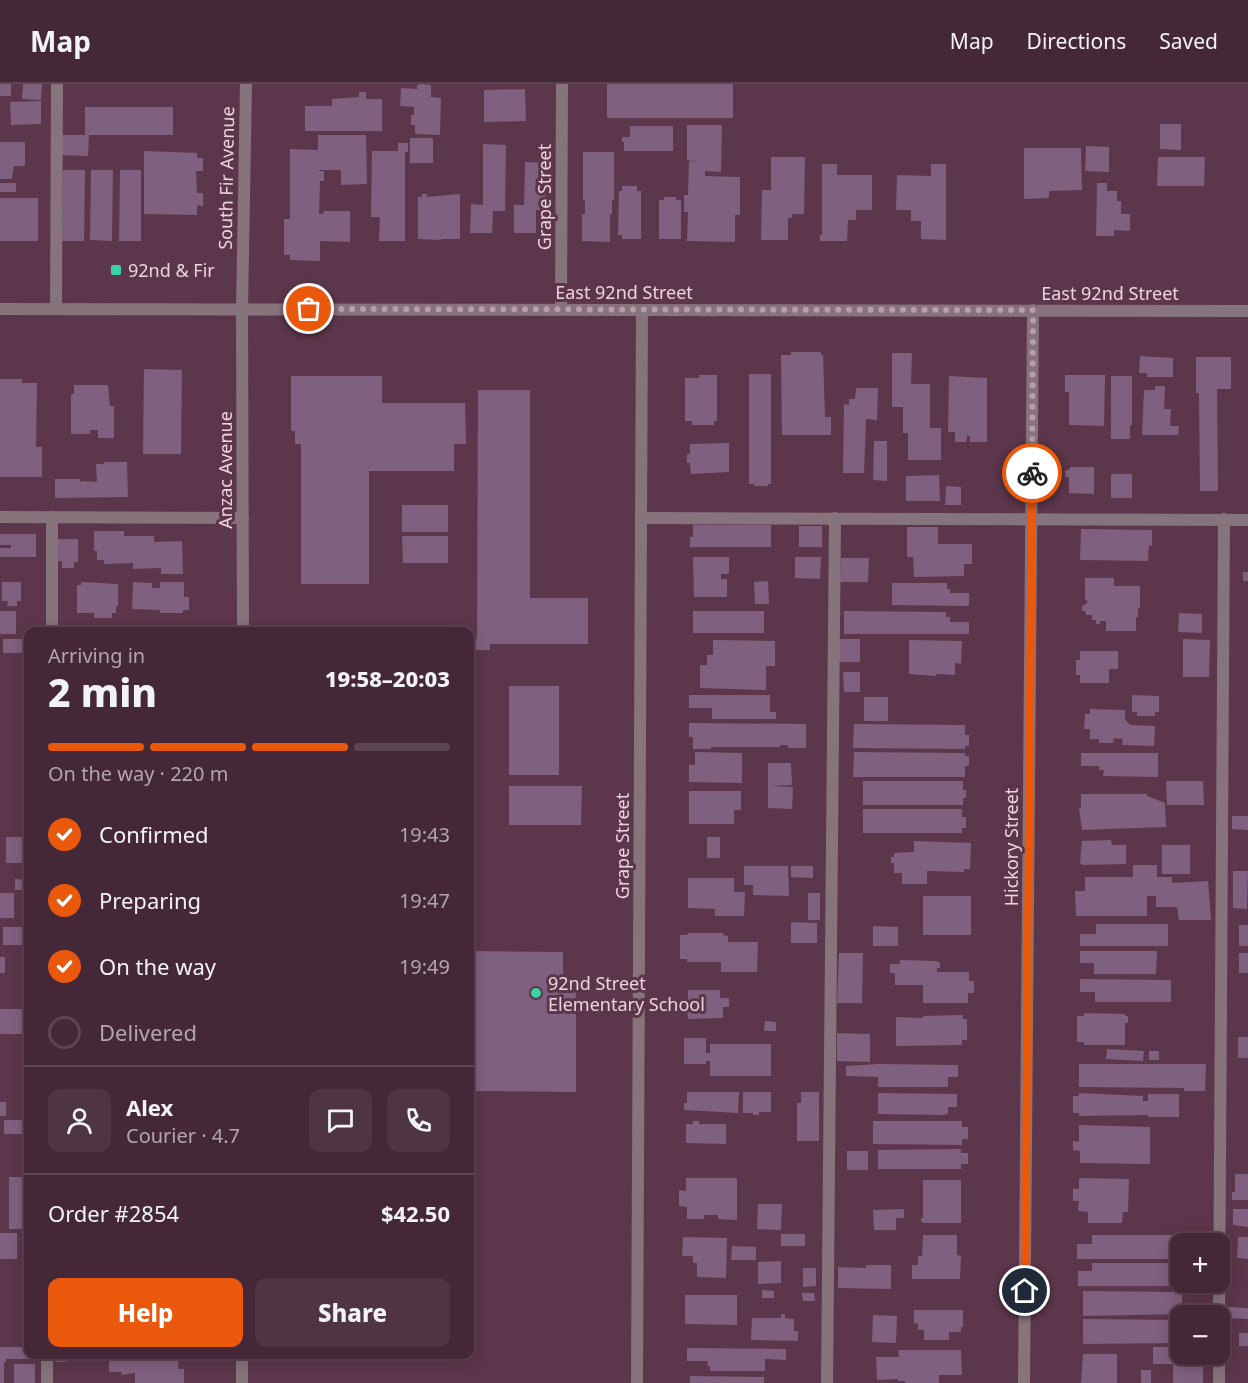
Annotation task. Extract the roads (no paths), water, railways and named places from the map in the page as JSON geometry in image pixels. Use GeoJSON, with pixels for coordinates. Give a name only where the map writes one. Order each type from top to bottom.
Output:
{"type":"FeatureCollection","features":[{"type":"Feature","properties":{"kind":"street"},"geometry":{"type":"LineString","coordinates":[[56,309],[57,84]]}},
{"type":"Feature","properties":{"kind":"street","name":"South Fir Avenue"},"geometry":{"type":"LineString","coordinates":[[242,309],[246,84]]}},
{"type":"Feature","properties":{"kind":"street","name":"Grape Street"},"geometry":{"type":"LineString","coordinates":[[561,309],[562,84]]}},
{"type":"Feature","properties":{"kind":"street","name":"East 92nd Street"},"geometry":{"type":"LineString","coordinates":[[0,309],[1248,311]]}},
{"type":"Feature","properties":{"kind":"street","name":"Anzac Avenue"},"geometry":{"type":"LineString","coordinates":[[242,309],[243,627]]}},
{"type":"Feature","properties":{"kind":"street","name":"Grape Street"},"geometry":{"type":"LineString","coordinates":[[637,1383],[642,310]]}},
{"type":"Feature","properties":{"kind":"street","name":"Hickory Street"},"geometry":{"type":"LineString","coordinates":[[1024,1383],[1033,310]]}},
{"type":"Feature","properties":{"kind":"street"},"geometry":{"type":"LineString","coordinates":[[0,517],[243,518]]}},
{"type":"Feature","properties":{"kind":"street"},"geometry":{"type":"LineString","coordinates":[[52,517],[52,627]]}},
{"type":"Feature","properties":{"kind":"street"},"geometry":{"type":"LineString","coordinates":[[641,518],[1248,520]]}},
{"type":"Feature","properties":{"kind":"street"},"geometry":{"type":"LineString","coordinates":[[827,1383],[835,518]]}},
{"type":"Feature","properties":{"kind":"street"},"geometry":{"type":"LineString","coordinates":[[1219,1305],[1224,519]]}},
{"type":"Feature","properties":{"kind":"street"},"geometry":{"type":"LineString","coordinates":[[47,1359],[47,1383]]}},
{"type":"Feature","properties":{"kind":"street"},"geometry":{"type":"LineString","coordinates":[[242,1359],[242,1383]]}},
{"type":"Feature","properties":{"kind":"street"},"geometry":{"type":"LineString","coordinates":[[1219,1365],[1219,1383]]}},
{"type":"Feature","properties":{"kind":"place","name":"92nd & Fir"},"geometry":{"type":"Point","coordinates":[116,270]}},
{"type":"Feature","properties":{"kind":"place","name":"92nd Street Elementary School"},"geometry":{"type":"Point","coordinates":[536,993]}}]}
